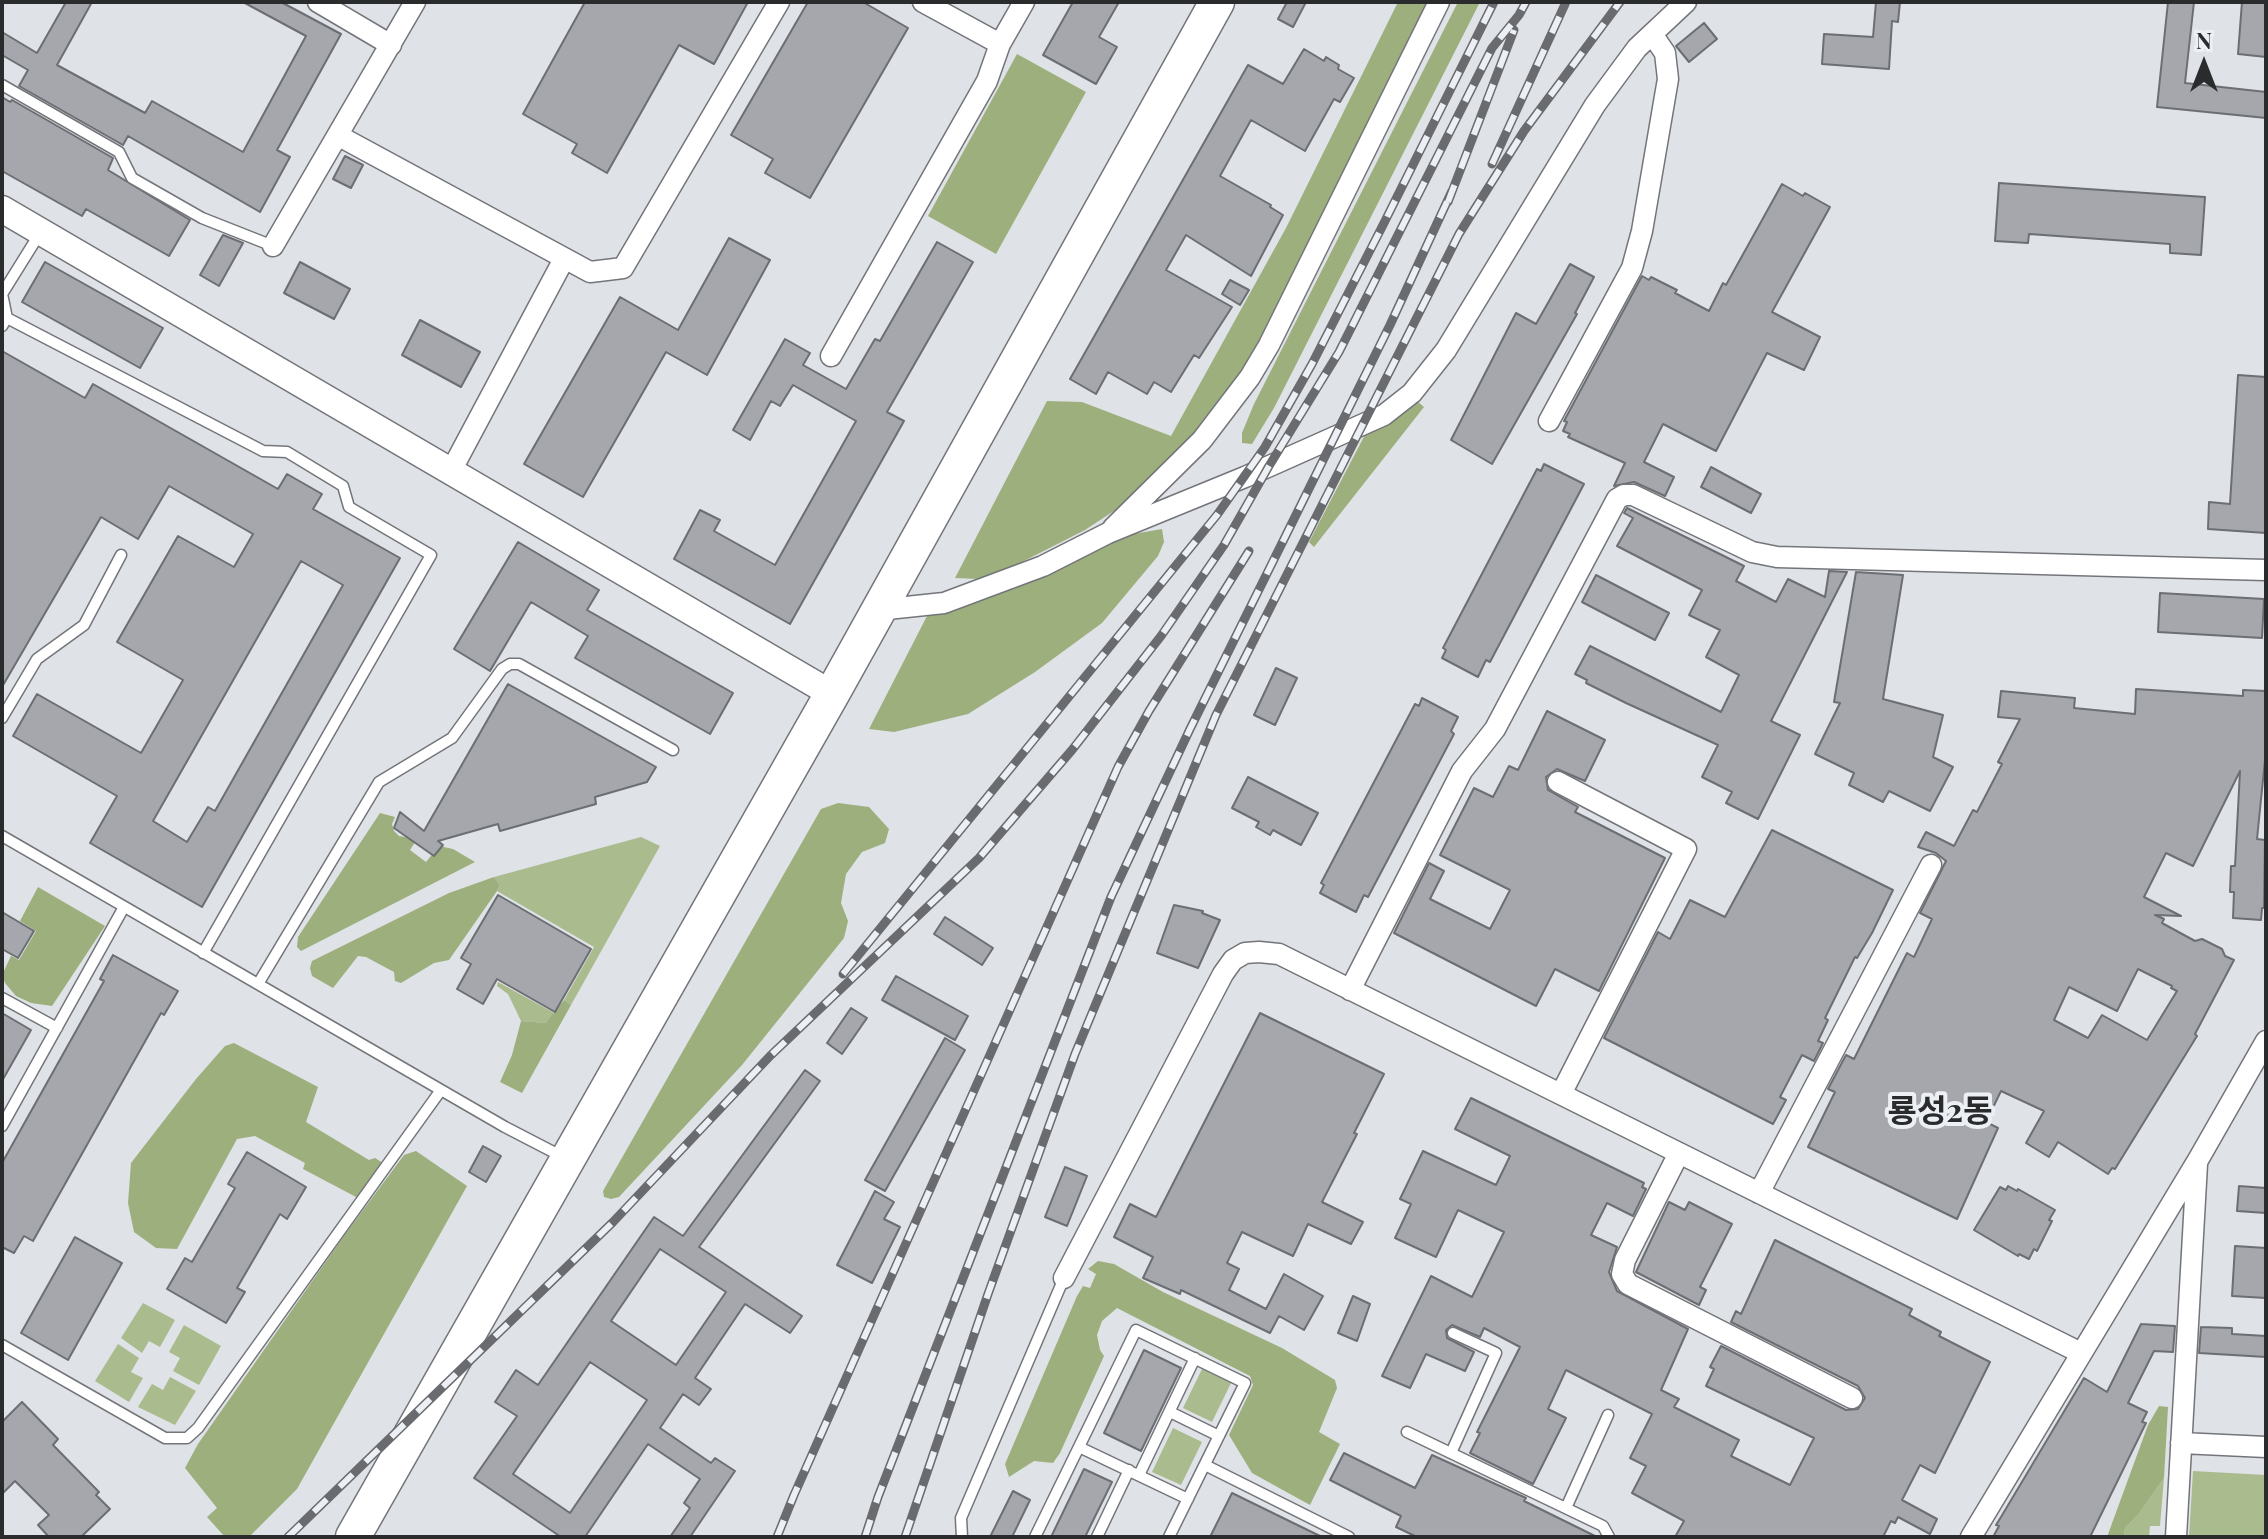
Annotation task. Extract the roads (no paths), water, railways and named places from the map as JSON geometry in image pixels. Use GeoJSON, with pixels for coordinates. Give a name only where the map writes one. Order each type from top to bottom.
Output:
{"type":"FeatureCollection","features":[{"type":"Feature","properties":{"kind":"main road"},"geometry":{"type":"LineString","coordinates":[[353,1537],[832,694],[1217,2]]}},
{"type":"Feature","properties":{"kind":"street"},"geometry":{"type":"LineString","coordinates":[[318,2],[391,45]]}},
{"type":"Feature","properties":{"kind":"street"},"geometry":{"type":"LineString","coordinates":[[273,246],[415,2]]}},
{"type":"Feature","properties":{"kind":"street"},"geometry":{"type":"LineString","coordinates":[[339,136],[590,272],[623,268],[779,2]]}},
{"type":"Feature","properties":{"kind":"street"},"geometry":{"type":"LineString","coordinates":[[923,2],[1000,44]]}},
{"type":"Feature","properties":{"kind":"street"},"geometry":{"type":"LineString","coordinates":[[831,356],[987,81],[1000,44],[1024,2]]}},
{"type":"Feature","properties":{"kind":"street"},"geometry":{"type":"LineString","coordinates":[[1108,533],[1202,440],[1250,377],[1269,345],[1439,2]]}},
{"type":"Feature","properties":{"kind":"street"},"geometry":{"type":"LineString","coordinates":[[878,610],[944,603],[1043,566],[1108,533],[1384,415],[1412,393],[1446,350],[1595,105],[1637,48],[1686,2]]}},
{"type":"Feature","properties":{"kind":"street"},"geometry":{"type":"LineString","coordinates":[[1549,421],[1632,268],[1642,231],[1668,79],[1665,53],[1652,34]]}},
{"type":"Feature","properties":{"kind":"street"},"geometry":{"type":"LineString","coordinates":[[2,209],[832,694]]}},
{"type":"Feature","properties":{"kind":"street"},"geometry":{"type":"LineString","coordinates":[[451,471],[564,259]]}},
{"type":"Feature","properties":{"kind":"street"},"geometry":{"type":"LineString","coordinates":[[1350,990],[1462,771],[1495,729],[1617,499],[1624,495],[1633,495],[1752,552],[1777,557],[2266,570]]}},
{"type":"Feature","properties":{"kind":"street"},"geometry":{"type":"LineString","coordinates":[[1558,782],[1686,849],[1561,1094]]}},
{"type":"Feature","properties":{"kind":"street"},"geometry":{"type":"LineString","coordinates":[[1759,1193],[1931,865]]}},
{"type":"Feature","properties":{"kind":"street"},"geometry":{"type":"LineString","coordinates":[[1064,1278],[1223,974],[1233,960],[1245,953],[1279,954],[2081,1353]]}},
{"type":"Feature","properties":{"kind":"street"},"geometry":{"type":"LineString","coordinates":[[1971,1537],[2266,1041]]}},
{"type":"Feature","properties":{"kind":"street"},"geometry":{"type":"LineString","coordinates":[[1679,1153],[1625,1260],[1622,1274],[1628,1284],[1852,1398]]}},
{"type":"Feature","properties":{"kind":"street"},"geometry":{"type":"LineString","coordinates":[[2176,1537],[2198,1160]]}},
{"type":"Feature","properties":{"kind":"street"},"geometry":{"type":"LineString","coordinates":[[2181,1443],[2266,1447]]}},
{"type":"Feature","properties":{"kind":"lane"},"geometry":{"type":"LineString","coordinates":[[2,85],[119,152],[132,178],[202,218],[273,246]]}},
{"type":"Feature","properties":{"kind":"lane"},"geometry":{"type":"LineString","coordinates":[[41,231],[2,294],[4,322],[263,451],[287,452],[343,486],[349,507],[431,555],[203,953]]}},
{"type":"Feature","properties":{"kind":"lane"},"geometry":{"type":"LineString","coordinates":[[2,718],[37,659],[84,625],[121,555]]}},
{"type":"Feature","properties":{"kind":"lane"},"geometry":{"type":"LineString","coordinates":[[258,984],[379,782],[452,738],[502,669],[510,664],[519,664],[673,750]]}},
{"type":"Feature","properties":{"kind":"lane"},"geometry":{"type":"LineString","coordinates":[[2,836],[441,1090],[568,1159]]}},
{"type":"Feature","properties":{"kind":"lane"},"geometry":{"type":"LineString","coordinates":[[2,1126],[124,907]]}},
{"type":"Feature","properties":{"kind":"lane"},"geometry":{"type":"LineString","coordinates":[[2,998],[57,1028]]}},
{"type":"Feature","properties":{"kind":"lane"},"geometry":{"type":"LineString","coordinates":[[2,1345],[165,1438],[187,1438],[198,1428],[441,1090]]}},
{"type":"Feature","properties":{"kind":"lane"},"geometry":{"type":"LineString","coordinates":[[962,1537],[961,1518],[1064,1278]]}},
{"type":"Feature","properties":{"kind":"lane"},"geometry":{"type":"LineString","coordinates":[[1035,1537],[1136,1330],[1245,1383],[1169,1537]]}},
{"type":"Feature","properties":{"kind":"lane"},"geometry":{"type":"LineString","coordinates":[[1451,1453],[1496,1353],[1453,1333]]}},
{"type":"Feature","properties":{"kind":"lane"},"geometry":{"type":"LineString","coordinates":[[1097,1537],[1170,1412],[1195,1358]]}},
{"type":"Feature","properties":{"kind":"lane"},"geometry":{"type":"LineString","coordinates":[[1170,1412],[1219,1436]]}},
{"type":"Feature","properties":{"kind":"lane"},"geometry":{"type":"LineString","coordinates":[[1566,1508],[1608,1415]]}},
{"type":"Feature","properties":{"kind":"lane"},"geometry":{"type":"LineString","coordinates":[[1407,1432],[1603,1526],[1609,1537]]}},
{"type":"Feature","properties":{"kind":"lane"},"geometry":{"type":"LineString","coordinates":[[1079,1447],[1188,1499]]}},
{"type":"Feature","properties":{"kind":"lane"},"geometry":{"type":"LineString","coordinates":[[1205,1465],[1349,1537]]}},
{"type":"Feature","properties":{"kind":"railway"},"geometry":{"type":"LineString","coordinates":[[843,974],[1217,515],[1265,447],[1312,364],[1494,2]]}},
{"type":"Feature","properties":{"kind":"railway"},"geometry":{"type":"LineString","coordinates":[[288,1537],[613,1222],[770,1056],[979,858],[1072,750],[1161,636],[1224,545],[1339,352],[1492,48],[1526,2]]}},
{"type":"Feature","properties":{"kind":"railway"},"geometry":{"type":"LineString","coordinates":[[1492,164],[1566,2]]}},
{"type":"Feature","properties":{"kind":"railway"},"geometry":{"type":"LineString","coordinates":[[905,1537],[1075,1054],[1216,715],[1459,234],[1524,131],[1620,2]]}},
{"type":"Feature","properties":{"kind":"railway"},"geometry":{"type":"LineString","coordinates":[[1448,202],[1514,30]]}},
{"type":"Feature","properties":{"kind":"railway"},"geometry":{"type":"LineString","coordinates":[[865,1537],[1111,897],[1190,729],[1390,325],[1452,191]]}},
{"type":"Feature","properties":{"kind":"railway"},"geometry":{"type":"LineString","coordinates":[[777,1537],[1118,767],[1149,711],[1249,551]]}},
{"type":"Feature","properties":{"kind":"district","name":"룡성2동"},"geometry":{"type":"Point","coordinates":[1940,1112]}}]}
